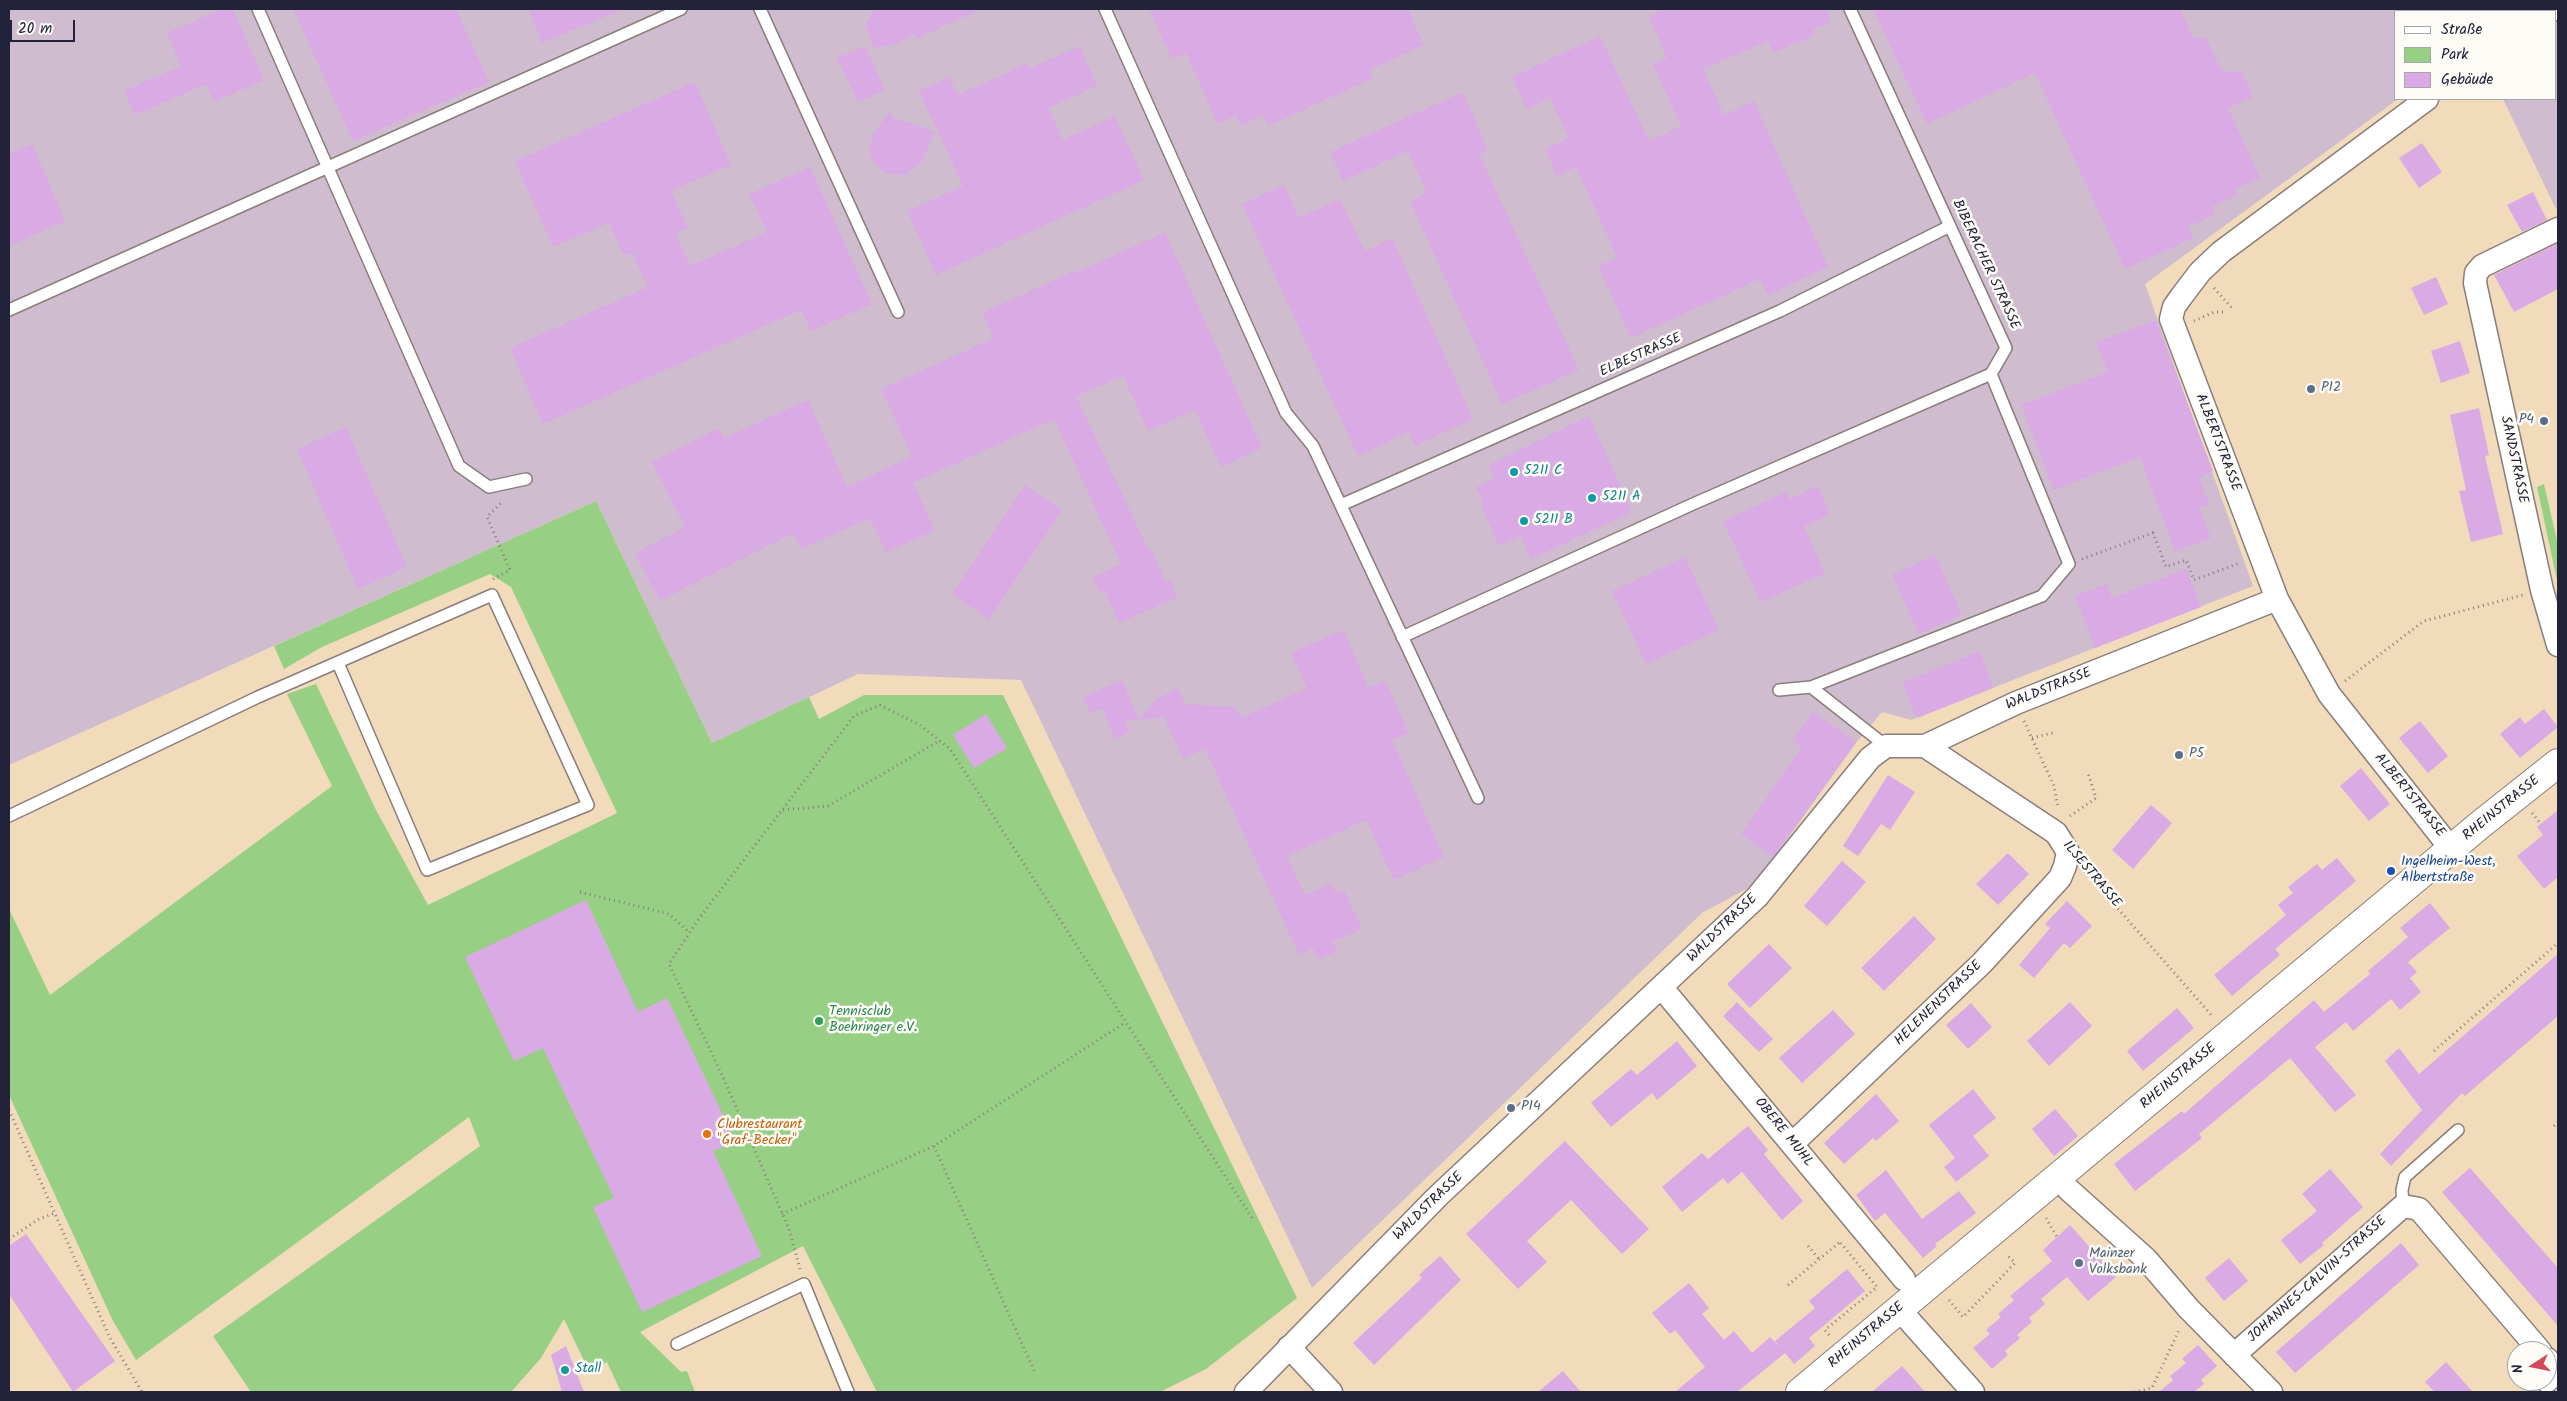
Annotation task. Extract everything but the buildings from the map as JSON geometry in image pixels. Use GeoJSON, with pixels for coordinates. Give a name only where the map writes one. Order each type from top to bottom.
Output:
{"type":"FeatureCollection","features":[{"type":"Feature","properties":{"kind":"main road","name":"RHEINSTRASSE"},"geometry":{"type":"LineString","coordinates":[[1800,1392],[2558,763]]}},
{"type":"Feature","properties":{"kind":"street","name":"ALBERTSTRASSE"},"geometry":{"type":"LineString","coordinates":[[2426,100],[2222,252],[2200,272],[2174,307],[2171,319],[2277,599],[2329,694],[2452,850]]}},
{"type":"Feature","properties":{"kind":"street","name":"SANDSTRASSE"},"geometry":{"type":"LineString","coordinates":[[2558,229],[2482,266],[2476,273],[2475,283],[2542,590],[2558,645]]}},
{"type":"Feature","properties":{"kind":"street","name":"WALDSTRASSE"},"geometry":{"type":"LineString","coordinates":[[1246,1392],[1438,1196],[1757,897],[1870,758],[1886,746],[1925,746],[2016,703],[2277,599]]}},
{"type":"Feature","properties":{"kind":"street","name":"ILSESTRASSE"},"geometry":{"type":"LineString","coordinates":[[1925,746],[2062,835]]}},
{"type":"Feature","properties":{"kind":"street","name":"HELENENSTRASSE"},"geometry":{"type":"LineString","coordinates":[[1792,1144],[1982,963],[2060,878],[2062,835]]}},
{"type":"Feature","properties":{"kind":"street","name":"OBERE MUHL"},"geometry":{"type":"LineString","coordinates":[[1662,988],[1904,1279]]}},
{"type":"Feature","properties":{"kind":"street"},"geometry":{"type":"LineString","coordinates":[[2059,1177],[2068,1188],[2146,1259],[2189,1309],[2271,1392]]}},
{"type":"Feature","properties":{"kind":"street"},"geometry":{"type":"LineString","coordinates":[[2403,1206],[2419,1209],[2531,1341]]}},
{"type":"Feature","properties":{"kind":"street","name":"JOHANNES-CALVIN-STRASSE"},"geometry":{"type":"LineString","coordinates":[[2234,1355],[2403,1206]]}},
{"type":"Feature","properties":{"kind":"street"},"geometry":{"type":"LineString","coordinates":[[1900,1309],[1972,1392]]}},
{"type":"Feature","properties":{"kind":"street"},"geometry":{"type":"LineString","coordinates":[[1289,1347],[1331,1392]]}},
{"type":"Feature","properties":{"kind":"lane"},"geometry":{"type":"LineString","coordinates":[[258,9],[459,466],[489,487],[526,479]]}},
{"type":"Feature","properties":{"kind":"lane"},"geometry":{"type":"LineString","coordinates":[[9,310],[681,9]]}},
{"type":"Feature","properties":{"kind":"lane"},"geometry":{"type":"LineString","coordinates":[[760,9],[898,312]]}},
{"type":"Feature","properties":{"kind":"lane"},"geometry":{"type":"LineString","coordinates":[[1105,9],[1286,413],[1313,446],[1478,798]]}},
{"type":"Feature","properties":{"kind":"lane","name":"BIBERACHER STRASSE"},"geometry":{"type":"LineString","coordinates":[[1850,9],[2006,348],[1991,374]]}},
{"type":"Feature","properties":{"kind":"lane","name":"ELBESTRASSE"},"geometry":{"type":"LineString","coordinates":[[1340,505],[1780,311],[1950,226]]}},
{"type":"Feature","properties":{"kind":"lane"},"geometry":{"type":"LineString","coordinates":[[1402,637],[1693,504],[1991,374],[2069,564],[2042,596],[1811,687],[1779,690]]}},
{"type":"Feature","properties":{"kind":"lane"},"geometry":{"type":"LineString","coordinates":[[9,816],[258,697],[338,662],[492,595],[588,805],[427,870],[338,662]]}},
{"type":"Feature","properties":{"kind":"lane"},"geometry":{"type":"LineString","coordinates":[[1811,687],[1886,746]]}},
{"type":"Feature","properties":{"kind":"lane"},"geometry":{"type":"LineString","coordinates":[[2403,1206],[2402,1190],[2405,1177],[2458,1130]]}},
{"type":"Feature","properties":{"kind":"lane"},"geometry":{"type":"LineString","coordinates":[[677,1344],[804,1284],[848,1392]]}},
{"type":"Feature","properties":{"kind":"path"},"geometry":{"type":"LineString","coordinates":[[2174,331],[2214,312],[2227,312]]}},
{"type":"Feature","properties":{"kind":"path"},"geometry":{"type":"LineString","coordinates":[[492,595],[487,582],[510,570],[487,517],[526,479]]}},
{"type":"Feature","properties":{"kind":"path"},"geometry":{"type":"LineString","coordinates":[[2069,564],[2153,533],[2166,567],[2186,560],[2194,580],[2249,559]]}},
{"type":"Feature","properties":{"kind":"path"},"geometry":{"type":"LineString","coordinates":[[2329,694],[2424,621],[2542,590]]}},
{"type":"Feature","properties":{"kind":"path"},"geometry":{"type":"LineString","coordinates":[[2016,703],[2054,786],[2062,835]]}},
{"type":"Feature","properties":{"kind":"path"},"geometry":{"type":"LineString","coordinates":[[804,1284],[789,1229],[722,1075],[669,964],[690,933],[854,716],[880,705],[920,725],[950,749],[1252,1218]]}},
{"type":"Feature","properties":{"kind":"path"},"geometry":{"type":"LineString","coordinates":[[2032,738],[2056,732]]}},
{"type":"Feature","properties":{"kind":"path"},"geometry":{"type":"LineString","coordinates":[[782,810],[828,806],[939,741]]}},
{"type":"Feature","properties":{"kind":"path"},"geometry":{"type":"LineString","coordinates":[[2062,835],[2096,798],[2088,773]]}},
{"type":"Feature","properties":{"kind":"path","name":"ILSESTRASSE"},"geometry":{"type":"LineString","coordinates":[[2062,835],[2207,1008],[2228,1036]]}},
{"type":"Feature","properties":{"kind":"path"},"geometry":{"type":"LineString","coordinates":[[580,892],[669,914],[690,933]]}},
{"type":"Feature","properties":{"kind":"path"},"geometry":{"type":"LineString","coordinates":[[2434,1051],[2558,943]]}},
{"type":"Feature","properties":{"kind":"path"},"geometry":{"type":"LineString","coordinates":[[782,1214],[934,1146],[1126,1022]]}},
{"type":"Feature","properties":{"kind":"path"},"geometry":{"type":"LineString","coordinates":[[9,1110],[109,1336],[142,1392]]}},
{"type":"Feature","properties":{"kind":"path"},"geometry":{"type":"LineString","coordinates":[[2554,1126],[2558,1122]]}},
{"type":"Feature","properties":{"kind":"path"},"geometry":{"type":"LineString","coordinates":[[934,1146],[1035,1373]]}},
{"type":"Feature","properties":{"kind":"path"},"geometry":{"type":"LineString","coordinates":[[2041,1211],[2057,1237]]}},
{"type":"Feature","properties":{"kind":"path"},"geometry":{"type":"LineString","coordinates":[[9,1239],[39,1219],[55,1213]]}},
{"type":"Feature","properties":{"kind":"path"},"geometry":{"type":"LineString","coordinates":[[1788,1285],[1860,1226]]}},
{"type":"Feature","properties":{"kind":"path"},"geometry":{"type":"LineString","coordinates":[[1825,1330],[1877,1287],[1840,1242]]}},
{"type":"Feature","properties":{"kind":"path"},"geometry":{"type":"LineString","coordinates":[[1808,1246],[1819,1259]]}},
{"type":"Feature","properties":{"kind":"path"},"geometry":{"type":"LineString","coordinates":[[1949,1300],[1963,1317],[2015,1263],[2006,1254]]}},
{"type":"Feature","properties":{"kind":"path"},"geometry":{"type":"LineString","coordinates":[[2134,1392],[2152,1388],[2189,1309]]}},
{"type":"Feature","properties":{"kind":"shaded area"},"geometry":{"type":"Polygon","coordinates":[[[9,9],[2558,9],[2558,208],[2556,209],[2503,100],[2557,100],[2557,10],[2394,10],[2394,100],[2397,100],[2145,284],[2253,586],[1911,720],[1882,712],[1856,743],[1774,858],[1750,887],[1702,913],[1312,1288],[1021,680],[858,674],[712,743],[596,501],[9,765],[9,9]]]}},
{"type":"Feature","properties":{"kind":"green space"},"geometry":{"type":"Polygon","coordinates":[[[2544,484],[2558,545],[2558,585],[2537,487],[2544,484]]]}},
{"type":"Feature","properties":{"kind":"green space"},"geometry":{"type":"Polygon","coordinates":[[[596,501],[712,743],[809,697],[819,719],[864,695],[1003,695],[1297,1298],[1206,1369],[1160,1392],[877,1392],[803,1246],[640,1332],[681,1372],[687,1371],[695,1392],[621,1392],[607,1362],[589,1371],[564,1319],[541,1358],[511,1392],[251,1392],[213,1336],[480,1146],[469,1117],[136,1360],[113,1321],[9,1095],[9,909],[50,995],[332,786],[287,694],[316,684],[376,810],[428,905],[617,813],[511,587],[490,574],[322,647],[284,669],[274,646],[596,501]]]}},
{"type":"Feature","properties":{"kind":"place","name":"P12"},"geometry":{"type":"Point","coordinates":[2311,389]}},
{"type":"Feature","properties":{"kind":"place","name":"P4"},"geometry":{"type":"Point","coordinates":[2544,421]}},
{"type":"Feature","properties":{"kind":"place","name":"5211 C"},"geometry":{"type":"Point","coordinates":[1514,472]}},
{"type":"Feature","properties":{"kind":"place","name":"5211 A"},"geometry":{"type":"Point","coordinates":[1592,498]}},
{"type":"Feature","properties":{"kind":"place","name":"5211 B"},"geometry":{"type":"Point","coordinates":[1524,521]}},
{"type":"Feature","properties":{"kind":"place","name":"P5"},"geometry":{"type":"Point","coordinates":[2179,755]}},
{"type":"Feature","properties":{"kind":"place","name":"Ingelheim-West, Albertstraße"},"geometry":{"type":"Point","coordinates":[2391,871]}},
{"type":"Feature","properties":{"kind":"place","name":"Tennisclub Boehringer e.V."},"geometry":{"type":"Point","coordinates":[819,1021]}},
{"type":"Feature","properties":{"kind":"place","name":"P14"},"geometry":{"type":"Point","coordinates":[1511,1108]}},
{"type":"Feature","properties":{"kind":"place","name":"Clubrestaurant \"Graf-Becker\""},"geometry":{"type":"Point","coordinates":[707,1134]}},
{"type":"Feature","properties":{"kind":"place","name":"Mainzer Volksbank"},"geometry":{"type":"Point","coordinates":[2079,1263]}},
{"type":"Feature","properties":{"kind":"place","name":"Stall"},"geometry":{"type":"Point","coordinates":[565,1370]}}]}
